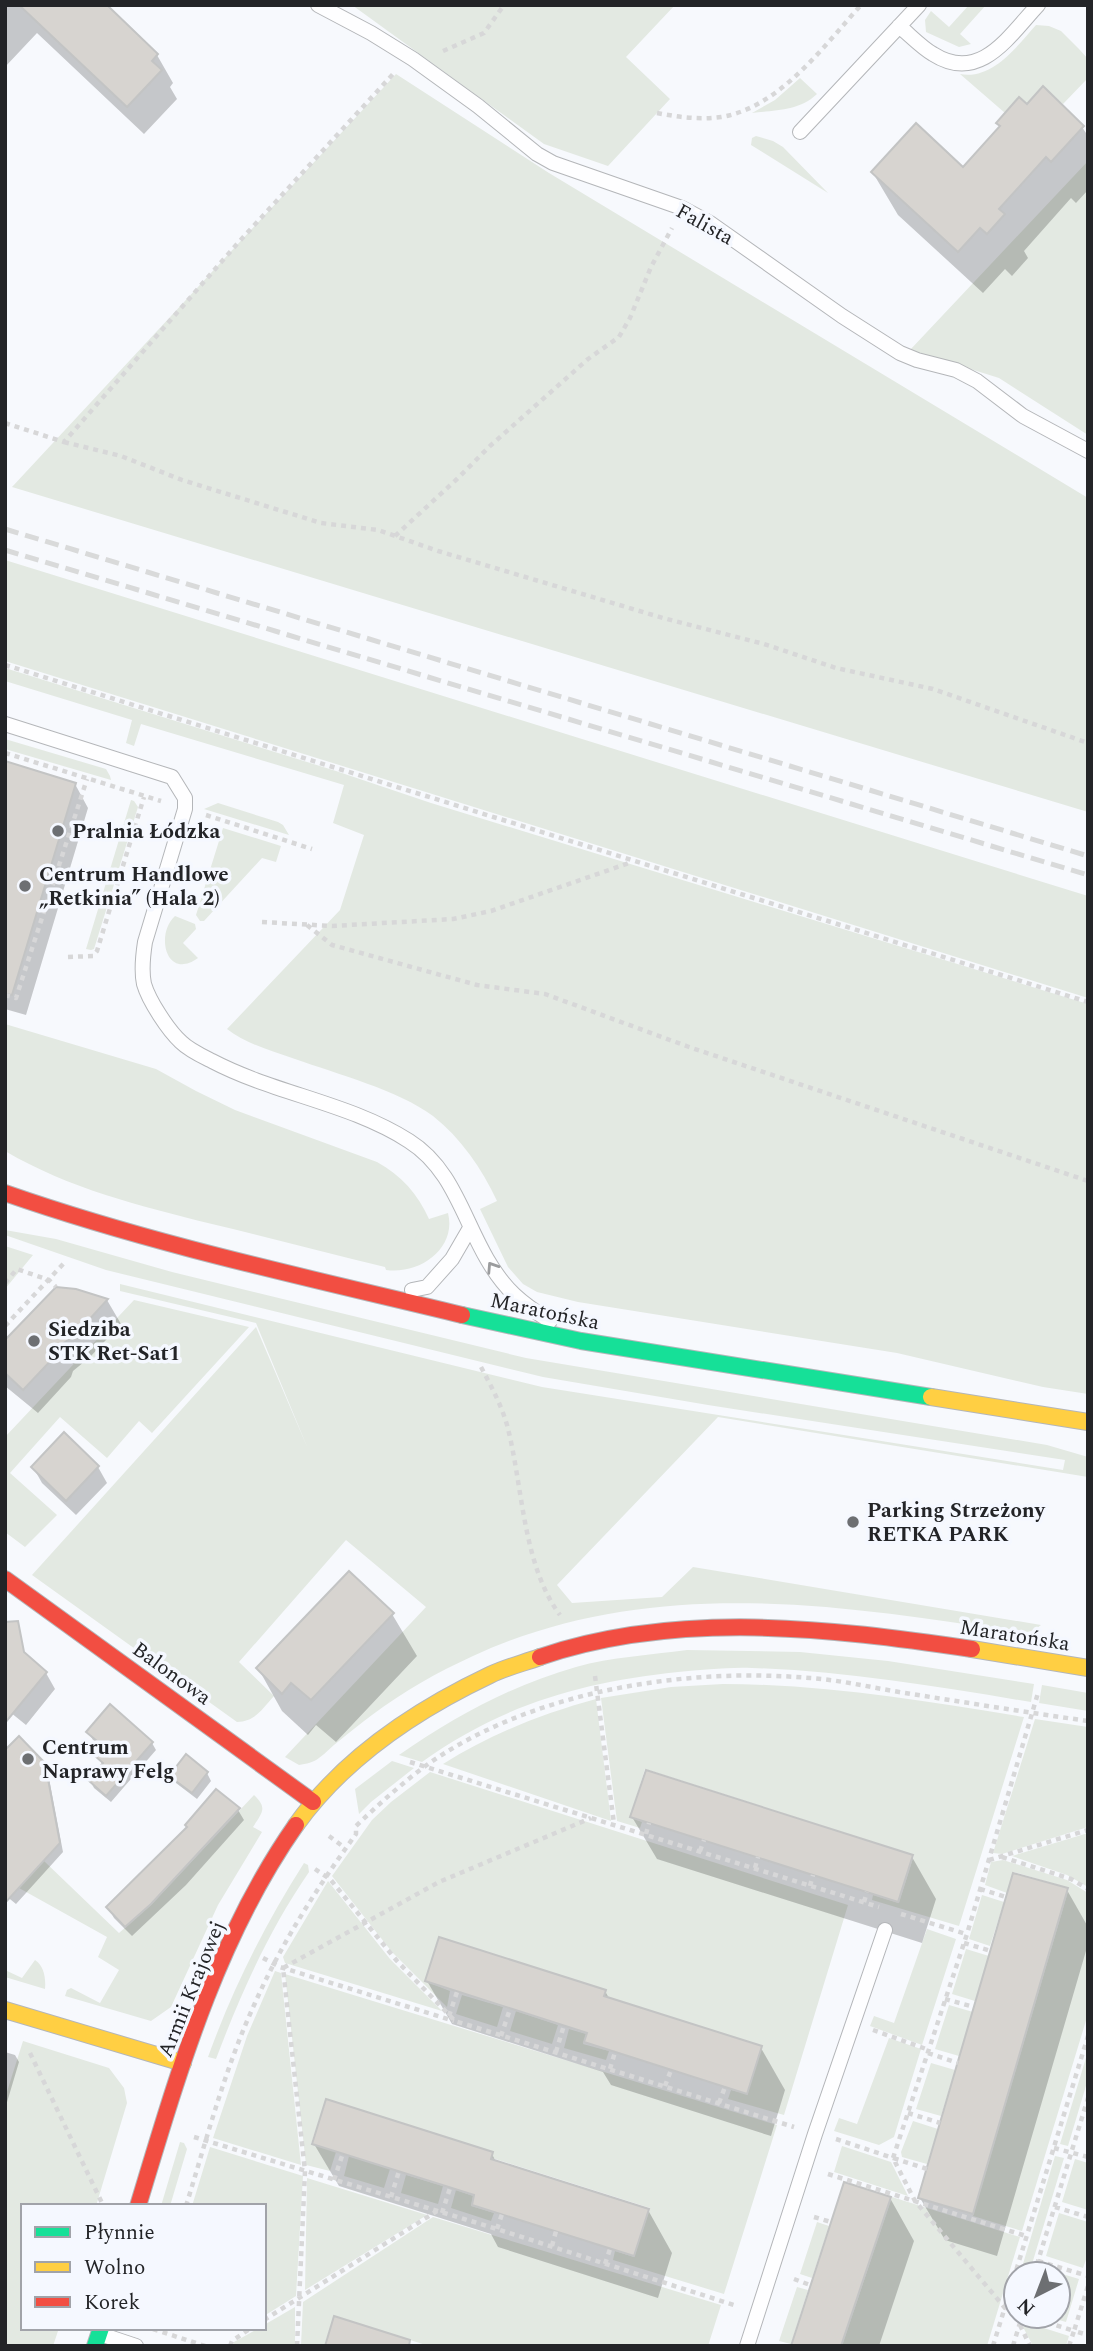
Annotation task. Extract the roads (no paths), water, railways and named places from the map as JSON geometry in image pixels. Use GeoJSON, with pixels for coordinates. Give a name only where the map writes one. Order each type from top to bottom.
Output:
{"type":"FeatureCollection","features":[{"type":"Feature","properties":{"kind":"street","name":"Maratońska"},"geometry":{"type":"LineString","coordinates":[[5,1193],[54,1210],[242,1262],[581,1341],[1083,1423]]}},
{"type":"Feature","properties":{"kind":"street","name":"Balonowa"},"geometry":{"type":"LineString","coordinates":[[5,1579],[313,1802]]}},
{"type":"Feature","properties":{"kind":"street","name":"Maratońska"},"geometry":{"type":"LineString","coordinates":[[313,1802],[355,1758],[446,1696],[487,1675],[584,1644],[656,1630],[739,1626],[800,1628],[902,1639],[1088,1668]]}},
{"type":"Feature","properties":{"kind":"street","name":"Armii Krajowej"},"geometry":{"type":"LineString","coordinates":[[139,2204],[198,2018],[224,1953],[275,1857],[313,1802]]}},
{"type":"Feature","properties":{"kind":"street"},"geometry":{"type":"LineString","coordinates":[[5,2010],[183,2063]]}},
{"type":"Feature","properties":{"kind":"lane","name":"Falista"},"geometry":{"type":"LineString","coordinates":[[318,5],[413,59],[478,106],[537,154],[553,163],[682,208],[710,223],[842,316],[900,353],[966,375],[1023,416],[1088,451]]}},
{"type":"Feature","properties":{"kind":"lane"},"geometry":{"type":"LineString","coordinates":[[800,132],[919,5]]}},
{"type":"Feature","properties":{"kind":"lane"},"geometry":{"type":"LineString","coordinates":[[899,26],[932,54],[951,62],[981,61],[993,54],[1038,5]]}},
{"type":"Feature","properties":{"kind":"lane"},"geometry":{"type":"LineString","coordinates":[[5,724],[172,776],[182,790],[185,809],[145,942],[142,963],[145,985],[168,1028],[181,1043],[226,1069],[384,1126],[412,1142],[449,1181],[487,1260],[514,1296],[581,1341]]}},
{"type":"Feature","properties":{"kind":"lane"},"geometry":{"type":"LineString","coordinates":[[381,1296],[427,1287],[452,1259],[470,1228]]}},
{"type":"Feature","properties":{"kind":"lane"},"geometry":{"type":"LineString","coordinates":[[747,2346],[815,2134],[885,1930]]}},
{"type":"Feature","properties":{"kind":"lane"},"geometry":{"type":"LineString","coordinates":[[98,2336],[136,2346]]}},
{"type":"Feature","properties":{"kind":"railway"},"geometry":{"type":"LineString","coordinates":[[5,529],[1088,856]]}},
{"type":"Feature","properties":{"kind":"railway"},"geometry":{"type":"LineString","coordinates":[[5,550],[1088,875]]}},
{"type":"Feature","properties":{"kind":"place","name":"Pralnia Łódzka"},"geometry":{"type":"Point","coordinates":[58,831]}},
{"type":"Feature","properties":{"kind":"place","name":"Centrum Handlowe „Retkinia” (Hala 2)"},"geometry":{"type":"Point","coordinates":[25,886]}},
{"type":"Feature","properties":{"kind":"place","name":"Siedziba STK Ret-Sat1"},"geometry":{"type":"Point","coordinates":[34,1341]}},
{"type":"Feature","properties":{"kind":"place","name":"Parking Strzeżony RETKA PARK"},"geometry":{"type":"Point","coordinates":[853,1522]}},
{"type":"Feature","properties":{"kind":"place","name":"Centrum Naprawy Felg"},"geometry":{"type":"Point","coordinates":[28,1759]}}]}
